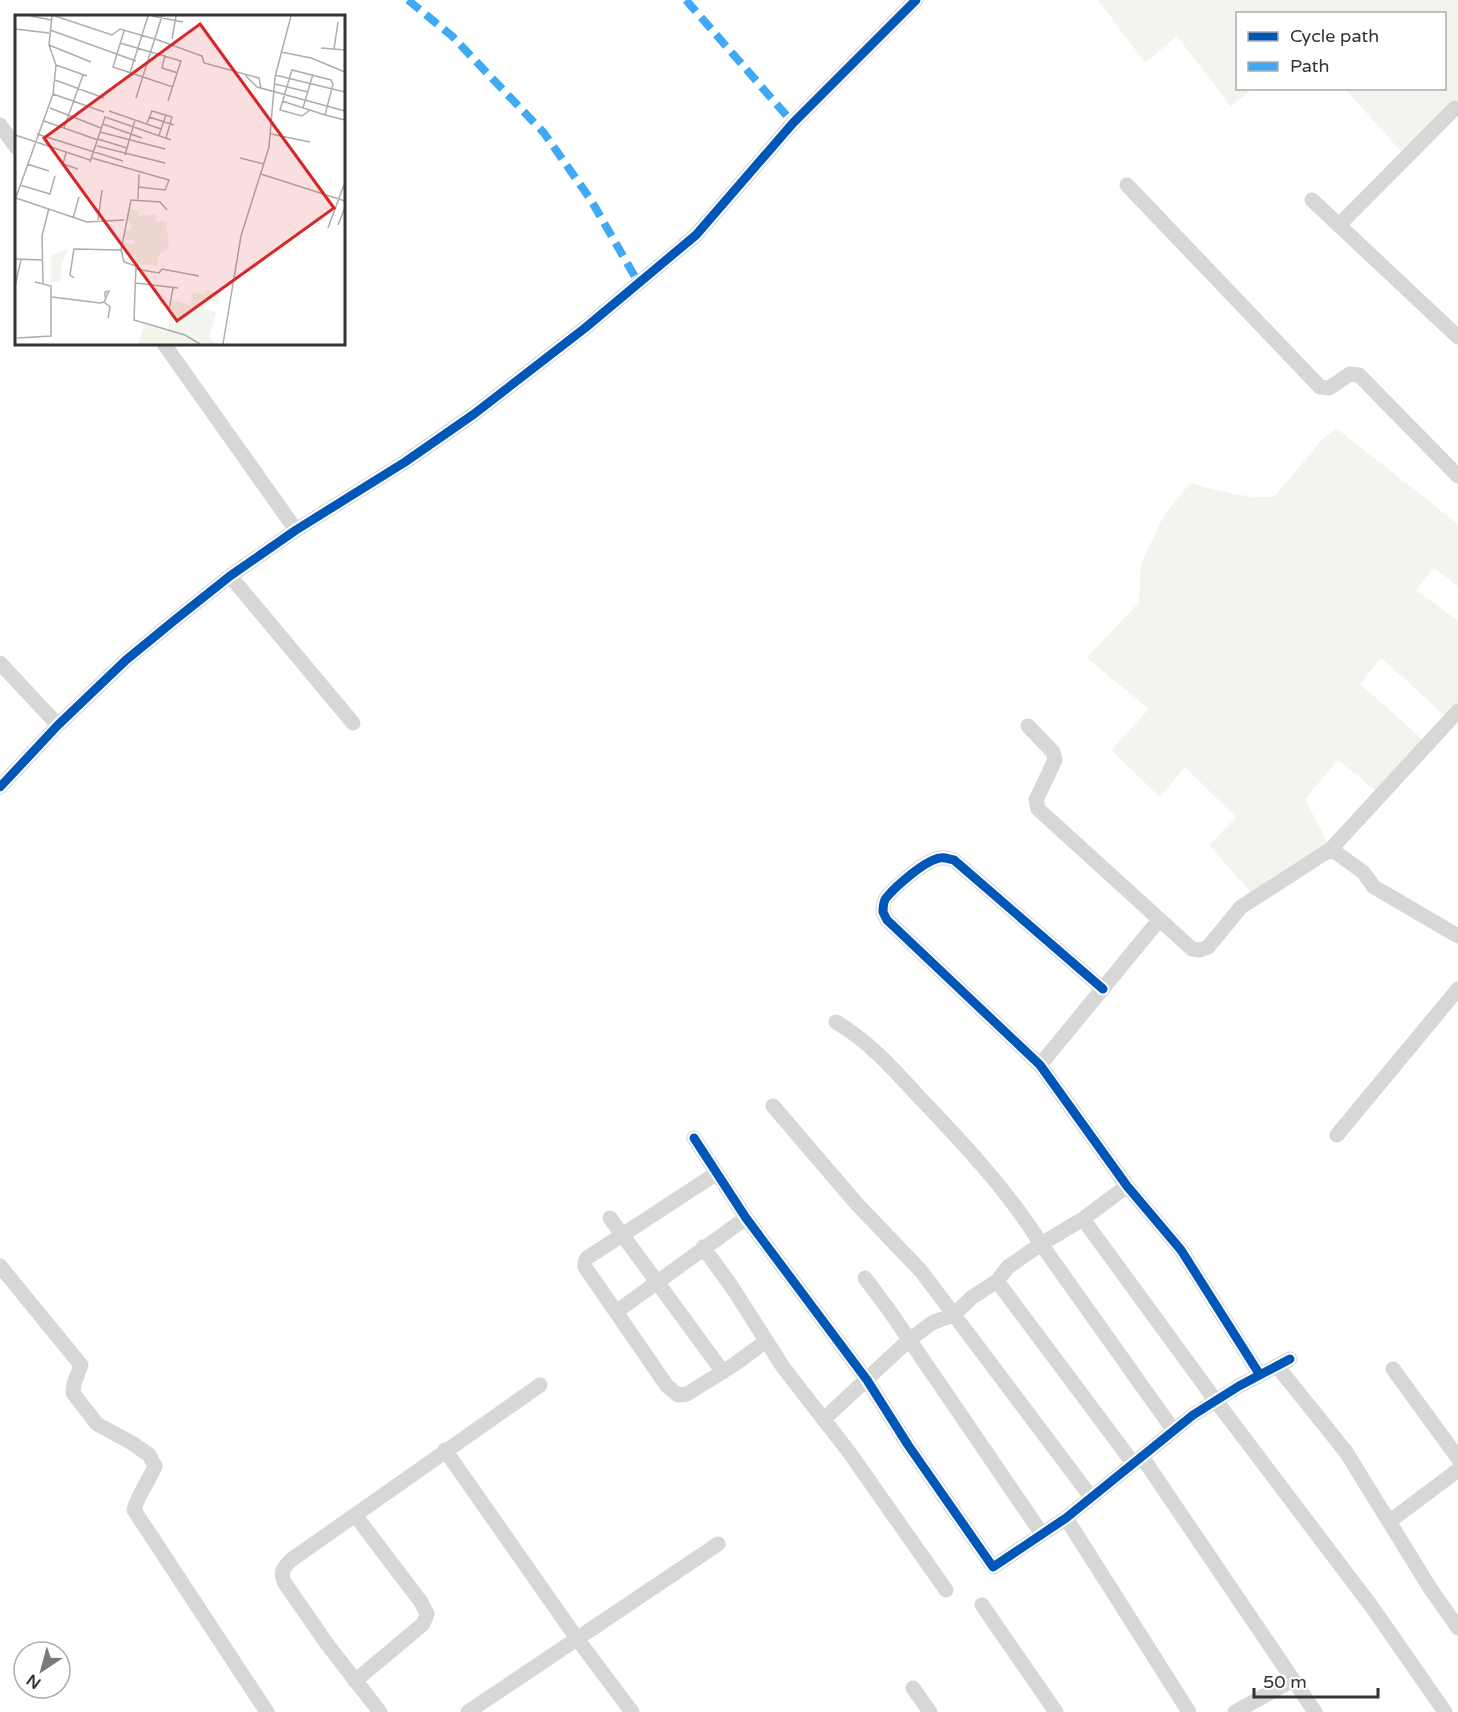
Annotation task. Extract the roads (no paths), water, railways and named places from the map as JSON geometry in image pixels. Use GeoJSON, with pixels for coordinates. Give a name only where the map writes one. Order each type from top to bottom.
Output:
{"type":"FeatureCollection","features":[{"type":"Feature","properties":{"kind":"street"},"geometry":{"type":"LineString","coordinates":[[0,787],[58,725],[126,660],[230,576],[296,530],[405,462],[474,414],[585,328],[696,236],[793,123],[916,0]]}},
{"type":"Feature","properties":{"kind":"street"},"geometry":{"type":"LineString","coordinates":[[1340,224],[1455,108]]}},
{"type":"Feature","properties":{"kind":"street"},"geometry":{"type":"LineString","coordinates":[[0,125],[15,146]]}},
{"type":"Feature","properties":{"kind":"street"},"geometry":{"type":"LineString","coordinates":[[1127,185],[1320,387],[1329,388],[1350,374],[1359,375],[1458,476]]}},
{"type":"Feature","properties":{"kind":"street"},"geometry":{"type":"LineString","coordinates":[[1312,200],[1458,337]]}},
{"type":"Feature","properties":{"kind":"street"},"geometry":{"type":"LineString","coordinates":[[165,345],[296,530]]}},
{"type":"Feature","properties":{"kind":"street"},"geometry":{"type":"LineString","coordinates":[[230,576],[354,723]]}},
{"type":"Feature","properties":{"kind":"street"},"geometry":{"type":"LineString","coordinates":[[0,663],[58,725]]}},
{"type":"Feature","properties":{"kind":"street"},"geometry":{"type":"LineString","coordinates":[[1028,726],[1053,752],[1055,760],[1036,800],[1038,809],[1192,949],[1200,950],[1208,947],[1241,907],[1331,849],[1458,711]]}},
{"type":"Feature","properties":{"kind":"street"},"geometry":{"type":"LineString","coordinates":[[1331,849],[1363,872],[1374,887],[1458,936]]}},
{"type":"Feature","properties":{"kind":"street"},"geometry":{"type":"LineString","coordinates":[[1103,989],[954,860],[937,858],[925,865],[884,901],[883,912],[888,920],[1040,1065],[1127,1186],[1181,1250],[1260,1375]]}},
{"type":"Feature","properties":{"kind":"street"},"geometry":{"type":"LineString","coordinates":[[1040,1065],[1159,920]]}},
{"type":"Feature","properties":{"kind":"street"},"geometry":{"type":"LineString","coordinates":[[1337,1135],[1458,989]]}},
{"type":"Feature","properties":{"kind":"street"},"geometry":{"type":"LineString","coordinates":[[837,1022],[855,1033],[946,1125],[1025,1219],[1174,1431]]}},
{"type":"Feature","properties":{"kind":"street"},"geometry":{"type":"LineString","coordinates":[[773,1106],[856,1203],[921,1271],[1091,1497]]}},
{"type":"Feature","properties":{"kind":"street"},"geometry":{"type":"LineString","coordinates":[[694,1138],[746,1218],[867,1380],[908,1445],[993,1567],[1066,1518],[1174,1431],[1216,1401],[1284,1362],[1346,1452],[1430,1588],[1458,1628]]}},
{"type":"Feature","properties":{"kind":"street"},"geometry":{"type":"LineString","coordinates":[[717,1173],[585,1262],[585,1267],[667,1386],[678,1395],[687,1394],[723,1372],[766,1341]]}},
{"type":"Feature","properties":{"kind":"street"},"geometry":{"type":"LineString","coordinates":[[824,1419],[909,1340],[932,1323],[955,1314],[971,1298],[997,1281],[1008,1267],[1083,1219],[1127,1186]]}},
{"type":"Feature","properties":{"kind":"street"},"geometry":{"type":"LineString","coordinates":[[610,1218],[723,1372]]}},
{"type":"Feature","properties":{"kind":"street"},"geometry":{"type":"LineString","coordinates":[[616,1312],[746,1218]]}},
{"type":"Feature","properties":{"kind":"street"},"geometry":{"type":"LineString","coordinates":[[1083,1219],[1371,1607],[1445,1712]]}},
{"type":"Feature","properties":{"kind":"street"},"geometry":{"type":"LineString","coordinates":[[703,1247],[732,1287],[766,1341],[946,1590]]}},
{"type":"Feature","properties":{"kind":"street"},"geometry":{"type":"LineString","coordinates":[[0,1266],[81,1365],[73,1393],[97,1424],[149,1455],[154,1466],[150,1479],[136,1500],[134,1510],[267,1712]]}},
{"type":"Feature","properties":{"kind":"street"},"geometry":{"type":"LineString","coordinates":[[865,1278],[1042,1534]]}},
{"type":"Feature","properties":{"kind":"street"},"geometry":{"type":"LineString","coordinates":[[997,1281],[1137,1460],[1314,1712]]}},
{"type":"Feature","properties":{"kind":"street"},"geometry":{"type":"LineString","coordinates":[[1393,1369],[1458,1458]]}},
{"type":"Feature","properties":{"kind":"street"},"geometry":{"type":"LineString","coordinates":[[380,1712],[284,1582],[283,1568],[291,1560],[540,1384]]}},
{"type":"Feature","properties":{"kind":"street"},"geometry":{"type":"LineString","coordinates":[[445,1450],[578,1640],[632,1712]]}},
{"type":"Feature","properties":{"kind":"street"},"geometry":{"type":"LineString","coordinates":[[1389,1521],[1458,1470]]}},
{"type":"Feature","properties":{"kind":"street"},"geometry":{"type":"LineString","coordinates":[[355,1515],[421,1602],[427,1614],[423,1624],[355,1681]]}},
{"type":"Feature","properties":{"kind":"street"},"geometry":{"type":"LineString","coordinates":[[1066,1518],[1189,1712]]}},
{"type":"Feature","properties":{"kind":"street"},"geometry":{"type":"LineString","coordinates":[[468,1712],[718,1544]]}},
{"type":"Feature","properties":{"kind":"street"},"geometry":{"type":"LineString","coordinates":[[982,1605],[1056,1712]]}},
{"type":"Feature","properties":{"kind":"street"},"geometry":{"type":"LineString","coordinates":[[1234,1712],[1293,1680]]}},
{"type":"Feature","properties":{"kind":"street"},"geometry":{"type":"LineString","coordinates":[[913,1688],[930,1712]]}}]}
